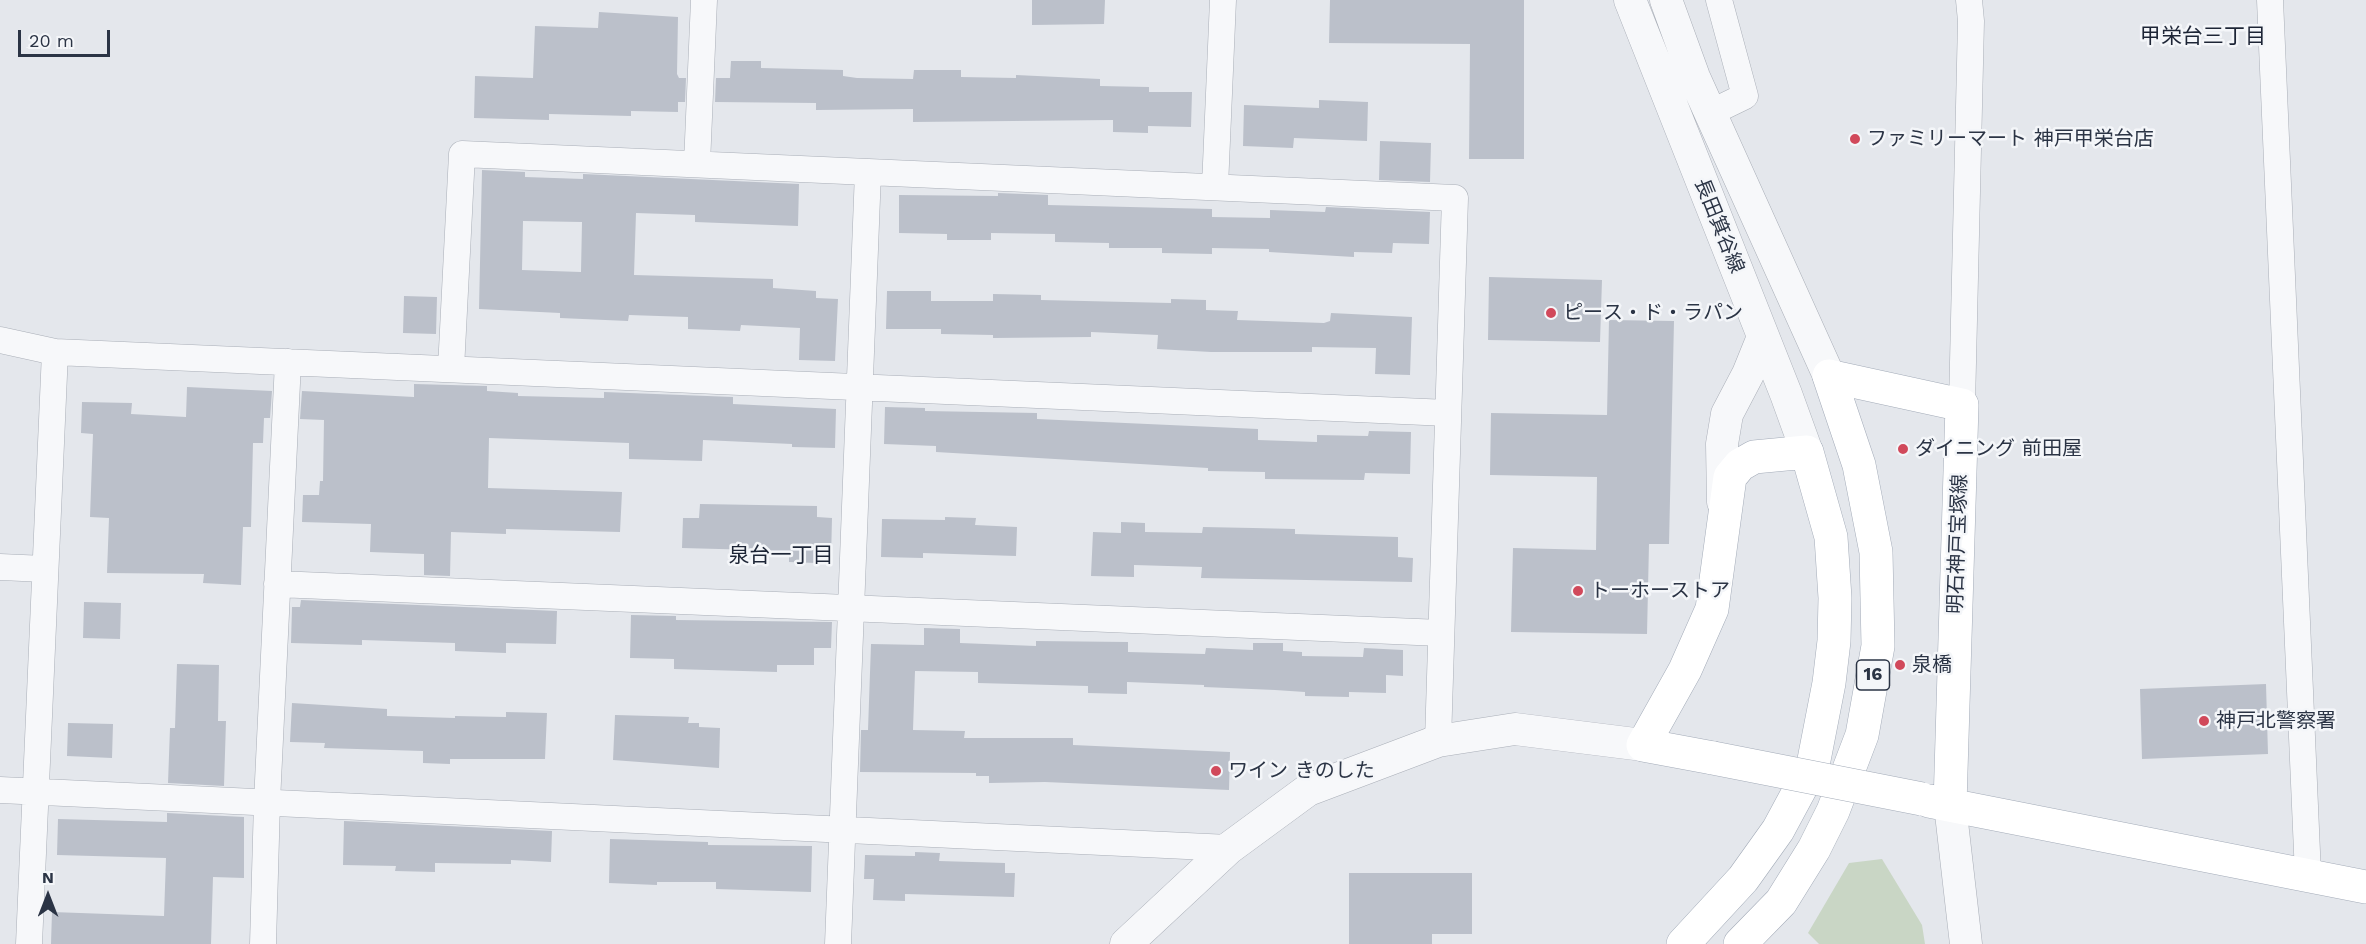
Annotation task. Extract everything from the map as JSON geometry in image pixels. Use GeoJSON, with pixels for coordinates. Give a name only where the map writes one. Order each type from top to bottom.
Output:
{"type":"FeatureCollection","features":[{"type":"Feature","properties":{"kind":"main road"},"geometry":{"type":"LineString","coordinates":[[1829,376],[1962,405]]}},
{"type":"Feature","properties":{"kind":"main road","name":"16"},"geometry":{"type":"LineString","coordinates":[[1740,944],[1781,902],[1815,849],[1833,811],[1862,735],[1878,646],[1876,552],[1859,465],[1829,376]]}},
{"type":"Feature","properties":{"kind":"main road","name":"明石神戸宝塚線"},"geometry":{"type":"LineString","coordinates":[[1936,802],[1962,405]]}},
{"type":"Feature","properties":{"kind":"main road"},"geometry":{"type":"LineString","coordinates":[[1807,452],[1754,457],[1740,465],[1730,477],[1712,609],[1685,670],[1643,745],[2366,887]]}},
{"type":"Feature","properties":{"kind":"main road","name":"16"},"geometry":{"type":"LineString","coordinates":[[1683,944],[1743,879],[1778,830],[1813,765],[1829,683],[1834,641],[1834,598],[1831,537],[1807,452]]}},
{"type":"Feature","properties":{"kind":"street"},"geometry":{"type":"LineString","coordinates":[[697,164],[704,0]]}},
{"type":"Feature","properties":{"kind":"street"},"geometry":{"type":"LineString","coordinates":[[1215,187],[1223,0]]}},
{"type":"Feature","properties":{"kind":"street","name":"長田箕谷線"},"geometry":{"type":"LineString","coordinates":[[1630,0],[1807,452]]}},
{"type":"Feature","properties":{"kind":"street","name":"長田箕谷線"},"geometry":{"type":"LineString","coordinates":[[1666,0],[1694,77],[1829,376]]}},
{"type":"Feature","properties":{"kind":"street"},"geometry":{"type":"LineString","coordinates":[[1710,113],[1746,96],[1719,0]]}},
{"type":"Feature","properties":{"kind":"street"},"geometry":{"type":"LineString","coordinates":[[1962,405],[1970,0]]}},
{"type":"Feature","properties":{"kind":"street"},"geometry":{"type":"LineString","coordinates":[[2270,0],[2308,875]]}},
{"type":"Feature","properties":{"kind":"street"},"geometry":{"type":"LineString","coordinates":[[451,369],[462,154],[1455,198],[1438,741]]}},
{"type":"Feature","properties":{"kind":"street"},"geometry":{"type":"LineString","coordinates":[[838,944],[868,172]]}},
{"type":"Feature","properties":{"kind":"street"},"geometry":{"type":"LineString","coordinates":[[1724,521],[1722,444],[1727,414],[1748,374],[1763,337]]}},
{"type":"Feature","properties":{"kind":"street"},"geometry":{"type":"LineString","coordinates":[[0,340],[55,352],[1448,413]]}},
{"type":"Feature","properties":{"kind":"street"},"geometry":{"type":"LineString","coordinates":[[29,944],[55,352]]}},
{"type":"Feature","properties":{"kind":"street"},"geometry":{"type":"LineString","coordinates":[[263,944],[267,802],[288,362]]}},
{"type":"Feature","properties":{"kind":"street"},"geometry":{"type":"LineString","coordinates":[[0,567],[45,569]]}},
{"type":"Feature","properties":{"kind":"street"},"geometry":{"type":"LineString","coordinates":[[277,584],[1441,633]]}},
{"type":"Feature","properties":{"kind":"street"},"geometry":{"type":"LineString","coordinates":[[1126,944],[1229,848],[1308,790],[1438,741],[1515,729],[1643,745]]}},
{"type":"Feature","properties":{"kind":"street"},"geometry":{"type":"LineString","coordinates":[[0,790],[1229,848]]}},
{"type":"Feature","properties":{"kind":"street"},"geometry":{"type":"LineString","coordinates":[[1936,802],[1966,944]]}},
{"type":"Feature","properties":{"kind":"green space"},"geometry":{"type":"Polygon","coordinates":[[[1882,859],[1922,925],[1925,944],[1819,944],[1808,933],[1849,863],[1882,859]]]}},
{"type":"Feature","properties":{"kind":"building"},"geometry":{"type":"Polygon","coordinates":[[[1032,0],[1105,0],[1104,24],[1032,25],[1032,0]]]}},
{"type":"Feature","properties":{"kind":"building"},"geometry":{"type":"Polygon","coordinates":[[[1330,0],[1524,0],[1524,159],[1469,159],[1470,44],[1329,43],[1330,0]]]}},
{"type":"Feature","properties":{"kind":"building"},"geometry":{"type":"Polygon","coordinates":[[[599,12],[678,17],[677,74],[679,78],[686,78],[685,102],[678,102],[678,112],[631,111],[631,116],[549,114],[549,120],[474,118],[475,76],[533,78],[535,26],[598,28],[599,12]]]}},
{"type":"Feature","properties":{"kind":"building"},"geometry":{"type":"Polygon","coordinates":[[[731,61],[761,61],[761,68],[843,70],[843,76],[857,78],[913,79],[914,70],[961,70],[961,77],[1016,78],[1016,75],[1100,79],[1100,86],[1149,87],[1149,92],[1192,92],[1191,127],[1148,126],[1148,133],[1113,132],[1113,120],[913,122],[913,109],[816,110],[816,103],[715,102],[716,78],[730,78],[731,61]]]}},
{"type":"Feature","properties":{"kind":"building"},"geometry":{"type":"Polygon","coordinates":[[[1319,100],[1368,102],[1367,141],[1294,138],[1293,148],[1243,146],[1244,105],[1319,108],[1319,100]]]}},
{"type":"Feature","properties":{"kind":"building"},"geometry":{"type":"Polygon","coordinates":[[[1380,141],[1431,143],[1430,182],[1379,180],[1380,141]]]}},
{"type":"Feature","properties":{"kind":"building"},"geometry":{"type":"Polygon","coordinates":[[[482,170],[525,172],[525,177],[583,179],[583,174],[799,184],[798,226],[695,222],[695,215],[636,213],[634,275],[773,279],[773,288],[816,291],[816,298],[838,299],[835,361],[799,360],[800,328],[741,325],[740,331],[688,329],[688,317],[629,315],[628,321],[560,318],[560,313],[479,309],[482,170]],[[523,221],[522,270],[581,272],[582,222],[523,221]]]}},
{"type":"Feature","properties":{"kind":"building"},"geometry":{"type":"Polygon","coordinates":[[[998,193],[1048,195],[1048,205],[1212,209],[1212,217],[1270,218],[1270,210],[1325,212],[1326,207],[1430,212],[1429,244],[1393,243],[1392,253],[1354,252],[1354,257],[1269,252],[1269,249],[1212,248],[1212,254],[1162,253],[1162,248],[1109,248],[1109,243],[1055,242],[1055,234],[991,233],[991,240],[947,240],[947,234],[899,233],[899,195],[998,196],[998,193]]]}},
{"type":"Feature","properties":{"kind":"building"},"geometry":{"type":"Polygon","coordinates":[[[1489,277],[1602,280],[1600,342],[1488,340],[1489,277]]]}},
{"type":"Feature","properties":{"kind":"building"},"geometry":{"type":"Polygon","coordinates":[[[887,291],[931,291],[931,301],[993,301],[993,294],[1041,295],[1041,300],[1171,303],[1171,299],[1206,300],[1206,310],[1238,311],[1237,320],[1324,323],[1330,321],[1331,313],[1412,317],[1410,375],[1375,374],[1376,348],[1312,347],[1312,352],[1211,352],[1157,349],[1158,335],[1091,332],[1091,337],[993,338],[993,335],[941,334],[941,329],[886,329],[887,291]]]}},
{"type":"Feature","properties":{"kind":"building"},"geometry":{"type":"Polygon","coordinates":[[[404,296],[437,297],[436,334],[403,333],[404,296]]]}},
{"type":"Feature","properties":{"kind":"building"},"geometry":{"type":"Polygon","coordinates":[[[1609,320],[1674,321],[1669,544],[1649,544],[1647,634],[1511,632],[1513,548],[1596,550],[1597,477],[1490,475],[1491,413],[1607,415],[1609,320]]]}},
{"type":"Feature","properties":{"kind":"building"},"geometry":{"type":"Polygon","coordinates":[[[414,384],[487,386],[487,391],[518,393],[518,396],[604,398],[604,392],[733,397],[733,404],[836,409],[835,448],[703,440],[702,461],[629,459],[629,443],[489,438],[488,488],[622,492],[620,532],[506,529],[506,534],[451,532],[450,576],[424,575],[424,554],[370,552],[371,524],[302,522],[303,495],[319,495],[320,481],[323,481],[324,420],[300,419],[302,391],[414,397],[414,384]]]}},
{"type":"Feature","properties":{"kind":"building"},"geometry":{"type":"Polygon","coordinates":[[[187,387],[272,391],[270,418],[264,418],[263,443],[253,443],[251,527],[243,527],[241,585],[203,583],[204,574],[107,573],[109,518],[90,517],[93,434],[81,433],[82,402],[132,403],[131,414],[186,417],[187,387]]]}},
{"type":"Feature","properties":{"kind":"building"},"geometry":{"type":"Polygon","coordinates":[[[885,407],[925,408],[925,411],[1037,413],[1037,419],[1258,429],[1258,440],[1317,442],[1317,435],[1368,436],[1369,431],[1411,432],[1410,474],[1365,473],[1364,480],[1265,479],[1265,472],[1208,471],[1208,468],[936,452],[936,446],[884,444],[885,407]]]}},
{"type":"Feature","properties":{"kind":"building"},"geometry":{"type":"Polygon","coordinates":[[[700,504],[817,506],[817,517],[832,518],[831,559],[816,558],[816,563],[789,562],[789,554],[756,553],[756,550],[682,548],[683,518],[699,518],[700,504]]]}},
{"type":"Feature","properties":{"kind":"building"},"geometry":{"type":"Polygon","coordinates":[[[945,517],[976,518],[975,525],[1017,527],[1016,556],[923,553],[923,558],[881,557],[882,519],[945,520],[945,517]]]}},
{"type":"Feature","properties":{"kind":"building"},"geometry":{"type":"Polygon","coordinates":[[[1121,522],[1145,523],[1145,532],[1202,533],[1203,527],[1295,529],[1295,534],[1398,537],[1398,557],[1413,558],[1412,582],[1201,578],[1202,567],[1134,565],[1134,577],[1091,576],[1093,532],[1121,533],[1121,522]]]}},
{"type":"Feature","properties":{"kind":"building"},"geometry":{"type":"Polygon","coordinates":[[[301,600],[557,611],[556,644],[506,643],[506,653],[455,651],[455,643],[362,640],[362,645],[291,643],[292,607],[300,607],[301,600]]]}},
{"type":"Feature","properties":{"kind":"building"},"geometry":{"type":"Polygon","coordinates":[[[84,602],[121,603],[120,639],[83,638],[84,602]]]}},
{"type":"Feature","properties":{"kind":"building"},"geometry":{"type":"Polygon","coordinates":[[[631,615],[676,616],[676,620],[832,622],[831,648],[814,648],[814,665],[777,665],[777,672],[674,669],[674,659],[630,658],[631,615]]]}},
{"type":"Feature","properties":{"kind":"building"},"geometry":{"type":"Polygon","coordinates":[[[924,628],[960,629],[960,643],[1036,646],[1036,641],[1128,642],[1128,652],[1205,654],[1206,648],[1253,650],[1253,643],[1283,643],[1283,651],[1302,652],[1302,656],[1363,657],[1364,648],[1403,650],[1403,676],[1386,675],[1386,693],[1349,692],[1349,697],[1305,696],[1305,692],[1204,687],[1204,685],[1127,682],[1127,694],[1088,693],[1088,686],[978,683],[978,672],[915,671],[913,730],[965,731],[964,738],[1073,738],[1073,745],[1230,752],[1229,790],[1045,782],[989,783],[989,776],[976,776],[976,773],[860,772],[861,730],[868,730],[871,644],[924,645],[924,628]]]}},
{"type":"Feature","properties":{"kind":"building"},"geometry":{"type":"Polygon","coordinates":[[[177,664],[219,665],[218,721],[226,721],[224,786],[168,783],[170,728],[175,728],[177,664]]]}},
{"type":"Feature","properties":{"kind":"building","name":"神戸北警察署"},"geometry":{"type":"Polygon","coordinates":[[[2266,684],[2268,754],[2142,759],[2140,689],[2266,684]]]}},
{"type":"Feature","properties":{"kind":"building"},"geometry":{"type":"Polygon","coordinates":[[[292,703],[387,709],[387,716],[455,718],[455,716],[506,717],[506,712],[547,713],[545,759],[450,759],[450,764],[423,763],[423,751],[324,748],[325,743],[290,742],[292,703]]]}},
{"type":"Feature","properties":{"kind":"building"},"geometry":{"type":"Polygon","coordinates":[[[615,715],[689,717],[688,723],[699,723],[699,727],[720,728],[719,768],[613,760],[615,715]]]}},
{"type":"Feature","properties":{"kind":"building"},"geometry":{"type":"Polygon","coordinates":[[[68,723],[113,724],[112,758],[67,756],[68,723]]]}},
{"type":"Feature","properties":{"kind":"building"},"geometry":{"type":"Polygon","coordinates":[[[167,813],[244,817],[244,878],[213,877],[211,944],[51,944],[52,912],[164,916],[166,858],[57,855],[58,819],[167,822],[167,813]]]}},
{"type":"Feature","properties":{"kind":"building"},"geometry":{"type":"Polygon","coordinates":[[[344,821],[552,831],[551,862],[511,860],[511,864],[435,863],[435,872],[395,871],[396,866],[343,865],[344,821]]]}},
{"type":"Feature","properties":{"kind":"building"},"geometry":{"type":"Polygon","coordinates":[[[610,839],[708,842],[708,845],[812,846],[811,892],[716,889],[716,882],[657,882],[657,885],[609,883],[610,839]]]}},
{"type":"Feature","properties":{"kind":"building"},"geometry":{"type":"Polygon","coordinates":[[[915,852],[940,853],[939,861],[1005,863],[1005,873],[1015,873],[1014,897],[905,894],[905,901],[873,900],[874,879],[864,879],[865,855],[915,856],[915,852]]]}},
{"type":"Feature","properties":{"kind":"building"},"geometry":{"type":"Polygon","coordinates":[[[1349,873],[1472,873],[1472,934],[1432,934],[1432,944],[1349,944],[1349,873]]]}},
{"type":"Feature","properties":{"kind":"place","name":"ファミリーマート 神戸甲栄台店"},"geometry":{"type":"Point","coordinates":[1855,139]}},
{"type":"Feature","properties":{"kind":"place","name":"ピース・ド・ラパン"},"geometry":{"type":"Point","coordinates":[1551,313]}},
{"type":"Feature","properties":{"kind":"place","name":"ダイニング 前田屋"},"geometry":{"type":"Point","coordinates":[1903,449]}},
{"type":"Feature","properties":{"kind":"place","name":"トーホーストア"},"geometry":{"type":"Point","coordinates":[1578,591]}},
{"type":"Feature","properties":{"kind":"place","name":"泉橋"},"geometry":{"type":"Point","coordinates":[1900,665]}},
{"type":"Feature","properties":{"kind":"place","name":"神戸北警察署"},"geometry":{"type":"Point","coordinates":[2204,721]}},
{"type":"Feature","properties":{"kind":"place","name":"ワイン きのした"},"geometry":{"type":"Point","coordinates":[1216,771]}},
{"type":"Feature","properties":{"kind":"district","name":"甲栄台三丁目"},"geometry":{"type":"Point","coordinates":[2203,37]}},
{"type":"Feature","properties":{"kind":"district","name":"泉台一丁目"},"geometry":{"type":"Point","coordinates":[781,556]}}]}
